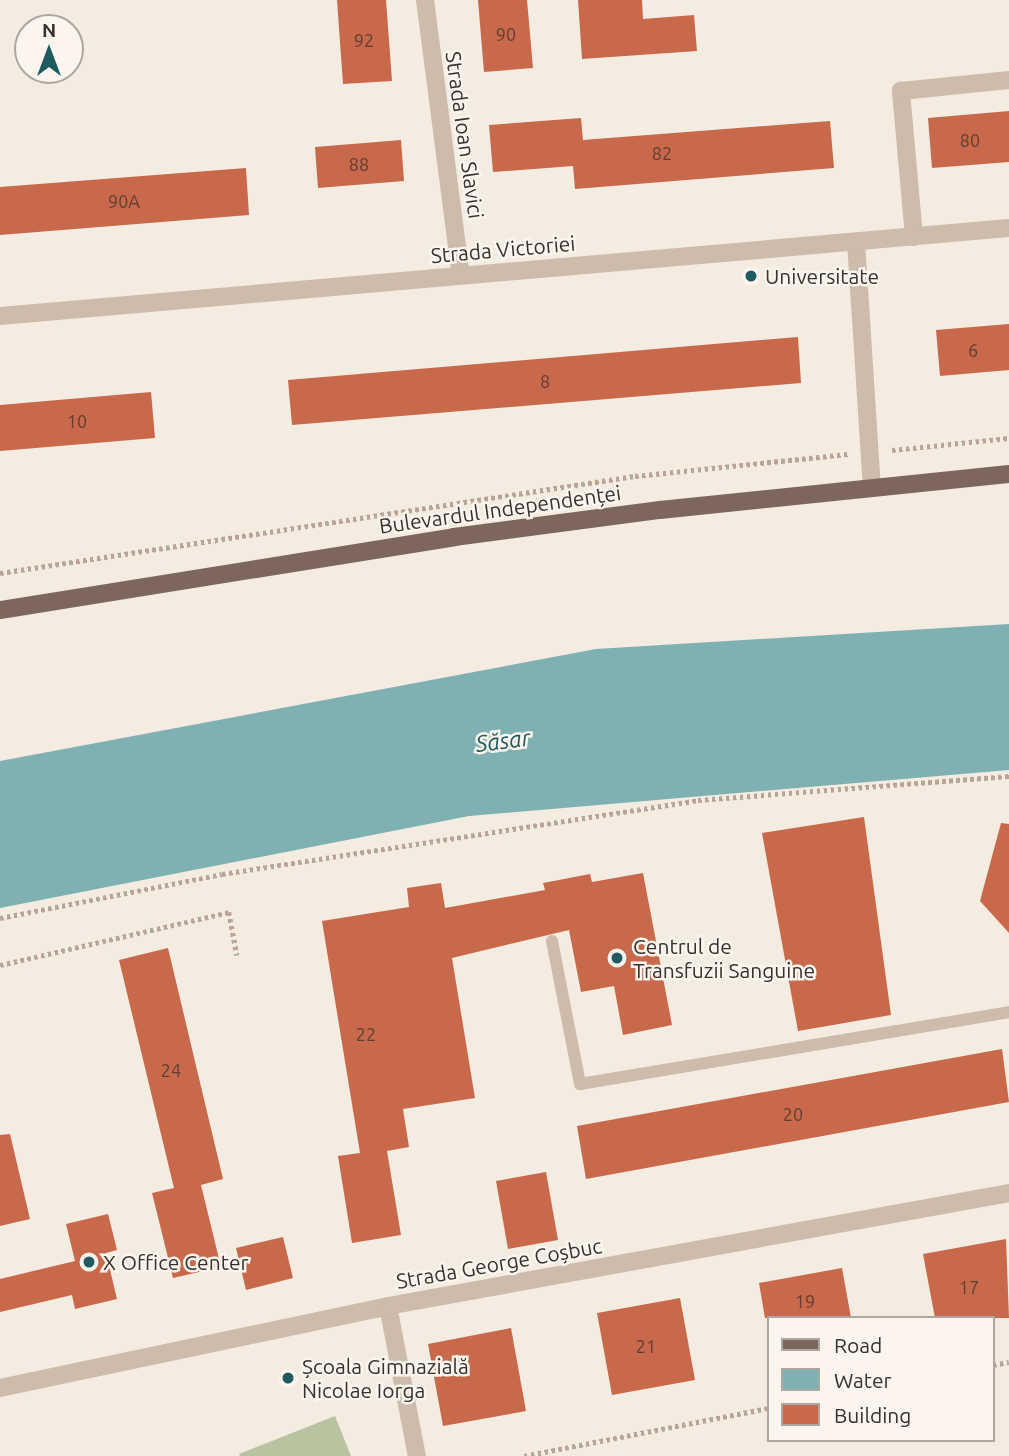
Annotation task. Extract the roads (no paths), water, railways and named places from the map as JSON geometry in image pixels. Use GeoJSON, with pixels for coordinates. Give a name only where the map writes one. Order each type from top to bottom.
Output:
{"type":"FeatureCollection","features":[{"type":"Feature","properties":{"kind":"main road","name":"Bulevardul Independenței"},"geometry":{"type":"LineString","coordinates":[[0,610],[454,537],[872,487],[1009,474]]}},
{"type":"Feature","properties":{"kind":"street","name":"Strada Ioan Slavici"},"geometry":{"type":"LineString","coordinates":[[425,0],[461,276]]}},
{"type":"Feature","properties":{"kind":"street"},"geometry":{"type":"LineString","coordinates":[[914,237],[901,91],[1009,80]]}},
{"type":"Feature","properties":{"kind":"street","name":"Strada Victoriei"},"geometry":{"type":"LineString","coordinates":[[0,316],[1009,228]]}},
{"type":"Feature","properties":{"kind":"street"},"geometry":{"type":"LineString","coordinates":[[856,242],[872,487]]}},
{"type":"Feature","properties":{"kind":"street","name":"Strada George Coșbuc"},"geometry":{"type":"LineString","coordinates":[[0,1388],[388,1306],[1009,1194]]}},
{"type":"Feature","properties":{"kind":"street"},"geometry":{"type":"LineString","coordinates":[[388,1306],[417,1456]]}},
{"type":"Feature","properties":{"kind":"lane"},"geometry":{"type":"LineString","coordinates":[[552,941],[580,1084],[1009,1013]]}},
{"type":"Feature","properties":{"kind":"water","name":"Săsar"},"geometry":{"type":"Polygon","coordinates":[[[1009,624],[1009,770],[469,816],[0,908],[0,761],[596,649],[1009,624]]]}},
{"type":"Feature","properties":{"kind":"place","name":"Universitate"},"geometry":{"type":"Point","coordinates":[751,276]}},
{"type":"Feature","properties":{"kind":"place","name":"Centrul de Transfuzii Sanguine"},"geometry":{"type":"Point","coordinates":[617,958]}},
{"type":"Feature","properties":{"kind":"place","name":"X Office Center"},"geometry":{"type":"Point","coordinates":[89,1262]}},
{"type":"Feature","properties":{"kind":"place","name":"Școala Gimnazială Nicolae Iorga"},"geometry":{"type":"Point","coordinates":[288,1378]}}]}
